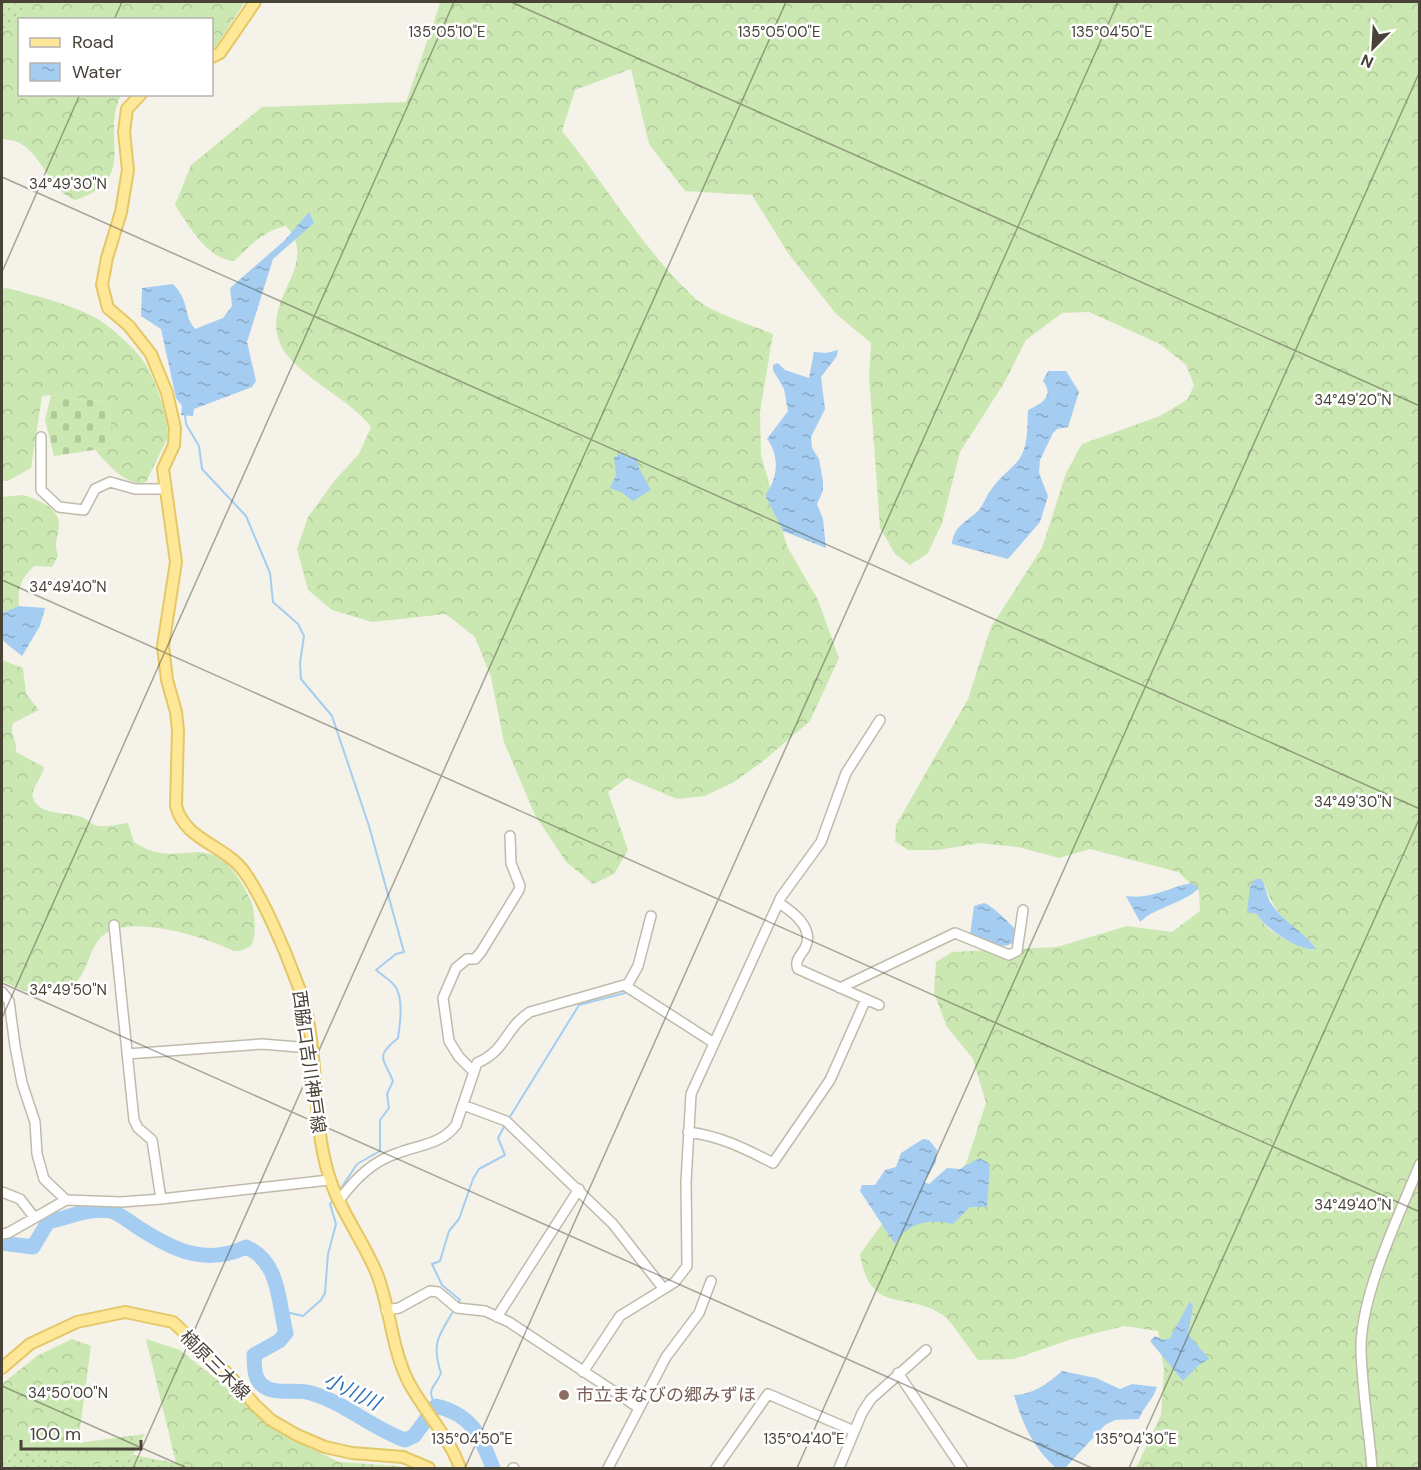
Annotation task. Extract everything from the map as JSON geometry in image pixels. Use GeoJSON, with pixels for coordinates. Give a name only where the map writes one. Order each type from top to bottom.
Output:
{"type":"FeatureCollection","features":[{"type":"Feature","properties":{"kind":"main road"},"geometry":{"type":"LineString","coordinates":[[213,56],[220,53],[255,2]]}},
{"type":"Feature","properties":{"kind":"main road","name":"西脇口吉川神戸線"},"geometry":{"type":"LineString","coordinates":[[139,96],[127,109],[124,132],[128,170],[122,212],[106,258],[102,285],[108,308],[129,326],[151,354],[168,393],[175,428],[174,445],[163,469],[176,562],[163,646],[167,680],[176,712],[174,794],[177,812],[191,833],[229,855],[246,875],[297,982],[310,1048],[322,1152],[332,1184],[378,1277],[395,1351],[409,1383],[460,1468]]}},
{"type":"Feature","properties":{"kind":"main road","name":"楠原三木線"},"geometry":{"type":"LineString","coordinates":[[2,1368],[30,1344],[76,1322],[124,1312],[173,1322],[229,1375],[255,1405],[272,1420],[297,1435],[325,1447],[352,1453],[403,1457],[429,1468]]}},
{"type":"Feature","properties":{"kind":"street"},"geometry":{"type":"LineString","coordinates":[[41,437],[41,490],[59,507],[84,510],[95,489],[110,482],[135,489],[164,489]]}},
{"type":"Feature","properties":{"kind":"street"},"geometry":{"type":"LineString","coordinates":[[584,1372],[620,1316],[675,1282],[687,1266],[687,1132],[691,1094],[779,903],[821,842],[846,773],[880,720]]}},
{"type":"Feature","properties":{"kind":"street"},"geometry":{"type":"LineString","coordinates":[[473,1071],[459,1057],[449,1041],[443,998],[456,968],[467,959],[475,959],[481,952],[519,890],[520,886],[509,854],[510,836]]}},
{"type":"Feature","properties":{"kind":"street"},"geometry":{"type":"LineString","coordinates":[[779,903],[796,913],[806,935],[806,945],[796,965],[798,969],[879,1005]]}},
{"type":"Feature","properties":{"kind":"street"},"geometry":{"type":"LineString","coordinates":[[840,988],[955,933],[1009,955],[1014,954],[1017,951],[1023,910]]}},
{"type":"Feature","properties":{"kind":"street"},"geometry":{"type":"LineString","coordinates":[[340,1199],[358,1174],[396,1153],[444,1138],[456,1125],[477,1063],[494,1056],[517,1021],[530,1012],[624,985],[632,980],[651,916]]}},
{"type":"Feature","properties":{"kind":"street"},"geometry":{"type":"LineString","coordinates":[[114,925],[134,1120],[138,1128],[152,1140],[161,1199]]}},
{"type":"Feature","properties":{"kind":"street"},"geometry":{"type":"LineString","coordinates":[[624,985],[714,1043]]}},
{"type":"Feature","properties":{"kind":"street"},"geometry":{"type":"LineString","coordinates":[[2,992],[9,1001],[17,1055],[35,1122],[37,1154],[44,1179],[66,1200]]}},
{"type":"Feature","properties":{"kind":"street"},"geometry":{"type":"LineString","coordinates":[[687,1132],[725,1139],[773,1162],[830,1080],[866,999]]}},
{"type":"Feature","properties":{"kind":"street"},"geometry":{"type":"LineString","coordinates":[[127,1054],[262,1044],[310,1048]]}},
{"type":"Feature","properties":{"kind":"street"},"geometry":{"type":"LineString","coordinates":[[463,1105],[506,1121],[613,1224],[663,1288]]}},
{"type":"Feature","properties":{"kind":"street"},"geometry":{"type":"LineString","coordinates":[[1372,1468],[1361,1350],[1363,1324],[1384,1253],[1419,1164]]}},
{"type":"Feature","properties":{"kind":"street"},"geometry":{"type":"LineString","coordinates":[[2,1234],[8,1233],[66,1200],[121,1202],[332,1184]]}},
{"type":"Feature","properties":{"kind":"street"},"geometry":{"type":"LineString","coordinates":[[497,1317],[579,1189]]}},
{"type":"Feature","properties":{"kind":"street"},"geometry":{"type":"LineString","coordinates":[[2,1192],[20,1199],[34,1217]]}},
{"type":"Feature","properties":{"kind":"street"},"geometry":{"type":"LineString","coordinates":[[608,1468],[666,1357],[699,1313],[711,1281]]}},
{"type":"Feature","properties":{"kind":"street"},"geometry":{"type":"LineString","coordinates":[[386,1310],[399,1308],[430,1291],[438,1292],[457,1308],[474,1308],[497,1317],[639,1408]]}},
{"type":"Feature","properties":{"kind":"street"},"geometry":{"type":"LineString","coordinates":[[839,1468],[854,1431],[871,1399],[926,1350]]}},
{"type":"Feature","properties":{"kind":"street"},"geometry":{"type":"LineString","coordinates":[[898,1373],[962,1468]]}},
{"type":"Feature","properties":{"kind":"street"},"geometry":{"type":"LineString","coordinates":[[716,1468],[768,1394],[854,1431]]}},
{"type":"Feature","properties":{"kind":"green space"},"geometry":{"type":"Polygon","coordinates":[[[2,2],[29,2],[2,32],[2,2]]]}},
{"type":"Feature","properties":{"kind":"green space"},"geometry":{"type":"Polygon","coordinates":[[[29,2],[245,2],[213,50],[213,18],[18,18],[18,96],[121,96],[114,126],[113,169],[107,181],[95,191],[75,200],[64,194],[34,155],[25,147],[15,141],[2,139],[2,32],[29,2]]]}},
{"type":"Feature","properties":{"kind":"green space"},"geometry":{"type":"Polygon","coordinates":[[[437,2],[1419,2],[1419,1468],[1136,1468],[1161,1415],[1164,1370],[1158,1331],[1124,1326],[1072,1339],[1014,1359],[978,1360],[946,1317],[929,1308],[881,1294],[872,1286],[865,1273],[860,1254],[885,1220],[942,1189],[966,1164],[986,1103],[973,1059],[947,1027],[934,993],[936,962],[952,952],[1057,947],[1127,926],[1172,932],[1200,911],[1199,891],[1178,872],[1090,849],[1059,858],[1018,847],[980,843],[937,850],[908,850],[895,841],[896,825],[968,699],[991,627],[1042,548],[1066,473],[1082,444],[1160,416],[1188,399],[1194,385],[1186,365],[1160,344],[1089,312],[1062,313],[1026,340],[1004,383],[960,452],[942,523],[928,553],[910,565],[895,554],[880,528],[869,375],[871,343],[836,314],[788,253],[752,195],[685,191],[649,144],[631,69],[575,90],[562,131],[643,240],[697,300],[722,314],[773,334],[760,412],[761,455],[787,546],[818,600],[839,658],[810,721],[762,762],[734,782],[705,796],[677,799],[627,778],[608,792],[628,850],[614,874],[593,884],[566,862],[535,815],[504,742],[491,677],[475,637],[446,614],[372,622],[332,610],[308,590],[297,549],[308,517],[335,480],[359,454],[371,427],[348,405],[304,372],[291,360],[282,347],[277,334],[276,319],[296,265],[297,252],[295,239],[286,226],[264,235],[234,261],[224,259],[207,248],[175,205],[191,165],[262,107],[406,102],[440,4],[437,2]],[[1265,884],[1248,912],[1258,914],[1274,933],[1297,945],[1313,950],[1312,943],[1296,931],[1277,911],[1265,884]]]}},
{"type":"Feature","properties":{"kind":"green space"},"geometry":{"type":"Polygon","coordinates":[[[7,288],[63,304],[94,317],[120,336],[142,359],[160,397],[168,429],[168,437],[146,482],[139,483],[125,478],[95,450],[113,447],[108,402],[51,395],[42,396],[31,468],[8,481],[2,481],[2,289],[7,288]]]}},
{"type":"Feature","properties":{"kind":"green space"},"geometry":{"type":"Polygon","coordinates":[[[51,395],[108,402],[113,447],[54,456],[45,420],[51,395]]]}},
{"type":"Feature","properties":{"kind":"green space"},"geometry":{"type":"Polygon","coordinates":[[[23,495],[46,504],[58,517],[56,546],[58,556],[52,567],[34,566],[21,584],[19,606],[2,613],[2,497],[23,495]]]}},
{"type":"Feature","properties":{"kind":"green space"},"geometry":{"type":"Polygon","coordinates":[[[2,660],[23,668],[26,694],[39,710],[13,723],[12,727],[16,752],[44,767],[33,791],[33,798],[37,804],[48,811],[84,818],[97,826],[128,823],[134,842],[152,851],[168,854],[196,852],[210,854],[223,861],[237,875],[251,901],[255,924],[251,946],[234,951],[171,930],[137,926],[121,928],[102,936],[83,973],[73,983],[45,993],[32,993],[2,981],[2,660]]]}},
{"type":"Feature","properties":{"kind":"green space"},"geometry":{"type":"Polygon","coordinates":[[[72,1339],[91,1346],[78,1443],[145,1434],[133,1455],[82,1468],[16,1448],[2,1468],[2,1384],[37,1356],[72,1339]]]}},
{"type":"Feature","properties":{"kind":"green space"},"geometry":{"type":"Polygon","coordinates":[[[146,1339],[180,1350],[291,1439],[339,1462],[401,1468],[181,1468],[176,1463],[146,1339]]]}},
{"type":"Feature","properties":{"kind":"green space"},"geometry":{"type":"Polygon","coordinates":[[[16,1448],[82,1468],[3,1468],[16,1448]]]}},
{"type":"Feature","properties":{"kind":"green space"},"geometry":{"type":"Polygon","coordinates":[[[133,1455],[176,1463],[181,1468],[82,1468],[133,1455]]]}},
{"type":"Feature","properties":{"kind":"water"},"geometry":{"type":"Polygon","coordinates":[[[309,212],[314,223],[273,259],[247,342],[256,381],[252,387],[194,409],[193,416],[181,415],[182,406],[176,398],[161,329],[141,316],[142,288],[173,284],[182,296],[191,324],[195,329],[223,318],[232,306],[230,288],[284,241],[309,212]]]}},
{"type":"Feature","properties":{"kind":"water"},"geometry":{"type":"Polygon","coordinates":[[[838,350],[837,356],[821,377],[825,409],[811,437],[812,448],[819,459],[823,481],[823,491],[817,504],[823,519],[826,548],[783,531],[765,495],[773,482],[776,467],[774,452],[767,439],[788,411],[784,389],[773,370],[773,365],[778,363],[785,370],[809,378],[814,352],[826,353],[838,350]]]}},
{"type":"Feature","properties":{"kind":"water"},"geometry":{"type":"Polygon","coordinates":[[[1048,371],[1066,371],[1079,392],[1068,427],[1057,429],[1053,433],[1040,460],[1039,473],[1048,496],[1040,522],[1008,559],[952,544],[958,528],[979,510],[994,486],[1020,458],[1026,438],[1028,410],[1042,402],[1047,396],[1048,391],[1043,381],[1048,371]]]}},
{"type":"Feature","properties":{"kind":"water"},"geometry":{"type":"Polygon","coordinates":[[[622,453],[627,457],[637,458],[639,468],[651,490],[633,501],[621,492],[610,488],[616,475],[614,457],[622,453]]]}},
{"type":"Feature","properties":{"kind":"water"},"geometry":{"type":"Polygon","coordinates":[[[19,606],[45,608],[40,626],[22,656],[2,640],[2,613],[19,606]]]}},
{"type":"Feature","properties":{"kind":"water"},"geometry":{"type":"Polygon","coordinates":[[[1255,879],[1261,879],[1270,902],[1277,911],[1316,949],[1292,943],[1267,926],[1257,914],[1247,912],[1250,886],[1255,879]]]}},
{"type":"Feature","properties":{"kind":"water"},"geometry":{"type":"Polygon","coordinates":[[[1192,883],[1199,888],[1140,922],[1126,896],[1152,895],[1192,883]]]}},
{"type":"Feature","properties":{"kind":"water"},"geometry":{"type":"Polygon","coordinates":[[[984,903],[1014,928],[1013,943],[996,945],[970,935],[974,906],[984,903]]]}},
{"type":"Feature","properties":{"kind":"water"},"geometry":{"type":"Polygon","coordinates":[[[923,1139],[929,1140],[937,1150],[936,1162],[924,1182],[929,1184],[947,1168],[960,1169],[979,1158],[990,1164],[987,1207],[970,1207],[953,1224],[928,1222],[913,1226],[895,1244],[860,1191],[862,1185],[875,1185],[885,1170],[896,1167],[901,1153],[923,1139]]]}},
{"type":"Feature","properties":{"kind":"water"},"geometry":{"type":"Polygon","coordinates":[[[1190,1301],[1193,1306],[1188,1334],[1209,1359],[1199,1365],[1183,1381],[1150,1341],[1155,1336],[1164,1340],[1170,1338],[1190,1301]]]}},
{"type":"Feature","properties":{"kind":"water"},"geometry":{"type":"Polygon","coordinates":[[[1062,1371],[1096,1378],[1120,1389],[1132,1384],[1157,1387],[1139,1419],[1115,1420],[1105,1425],[1065,1468],[1056,1468],[1041,1452],[1030,1435],[1014,1395],[1040,1388],[1062,1371]]]}},
{"type":"Feature","properties":{"kind":"waterway"},"geometry":{"type":"LineString","coordinates":[[185,415],[186,424],[199,446],[202,469],[246,516],[270,573],[273,602],[298,624],[304,636],[300,663],[301,679],[332,716],[369,826],[404,952],[396,954],[376,970],[398,991],[401,1012],[398,1038],[386,1049],[383,1058],[393,1081],[387,1094],[389,1108],[380,1120],[380,1151],[357,1164],[338,1193]]}},
{"type":"Feature","properties":{"kind":"waterway"},"geometry":{"type":"LineString","coordinates":[[508,1120],[579,1005],[625,993]]}},
{"type":"Feature","properties":{"kind":"waterway"},"geometry":{"type":"LineString","coordinates":[[457,1305],[460,1300],[442,1285],[432,1264],[440,1261],[449,1231],[459,1219],[473,1179],[479,1169],[505,1155],[498,1138],[505,1125]]}},
{"type":"Feature","properties":{"kind":"waterway"},"geometry":{"type":"LineString","coordinates":[[281,1311],[303,1316],[321,1300],[325,1293],[328,1254],[336,1224],[330,1204],[333,1200]]}},
{"type":"Feature","properties":{"kind":"waterway","name":"小川川"},"geometry":{"type":"LineString","coordinates":[[2,1243],[33,1247],[48,1222],[103,1210],[114,1212],[164,1243],[190,1253],[217,1255],[246,1247],[257,1254],[271,1272],[279,1296],[286,1333],[279,1341],[254,1355],[256,1375],[262,1385],[273,1390],[305,1392],[323,1397],[405,1440],[414,1436],[436,1406],[449,1410],[474,1428],[493,1468]]}},
{"type":"Feature","properties":{"kind":"waterway"},"geometry":{"type":"LineString","coordinates":[[436,1406],[431,1391],[441,1373],[437,1354],[438,1340],[454,1310]]}},
{"type":"Feature","properties":{"kind":"place","name":"市立まなびの郷みずほ"},"geometry":{"type":"Point","coordinates":[564,1395]}}]}
